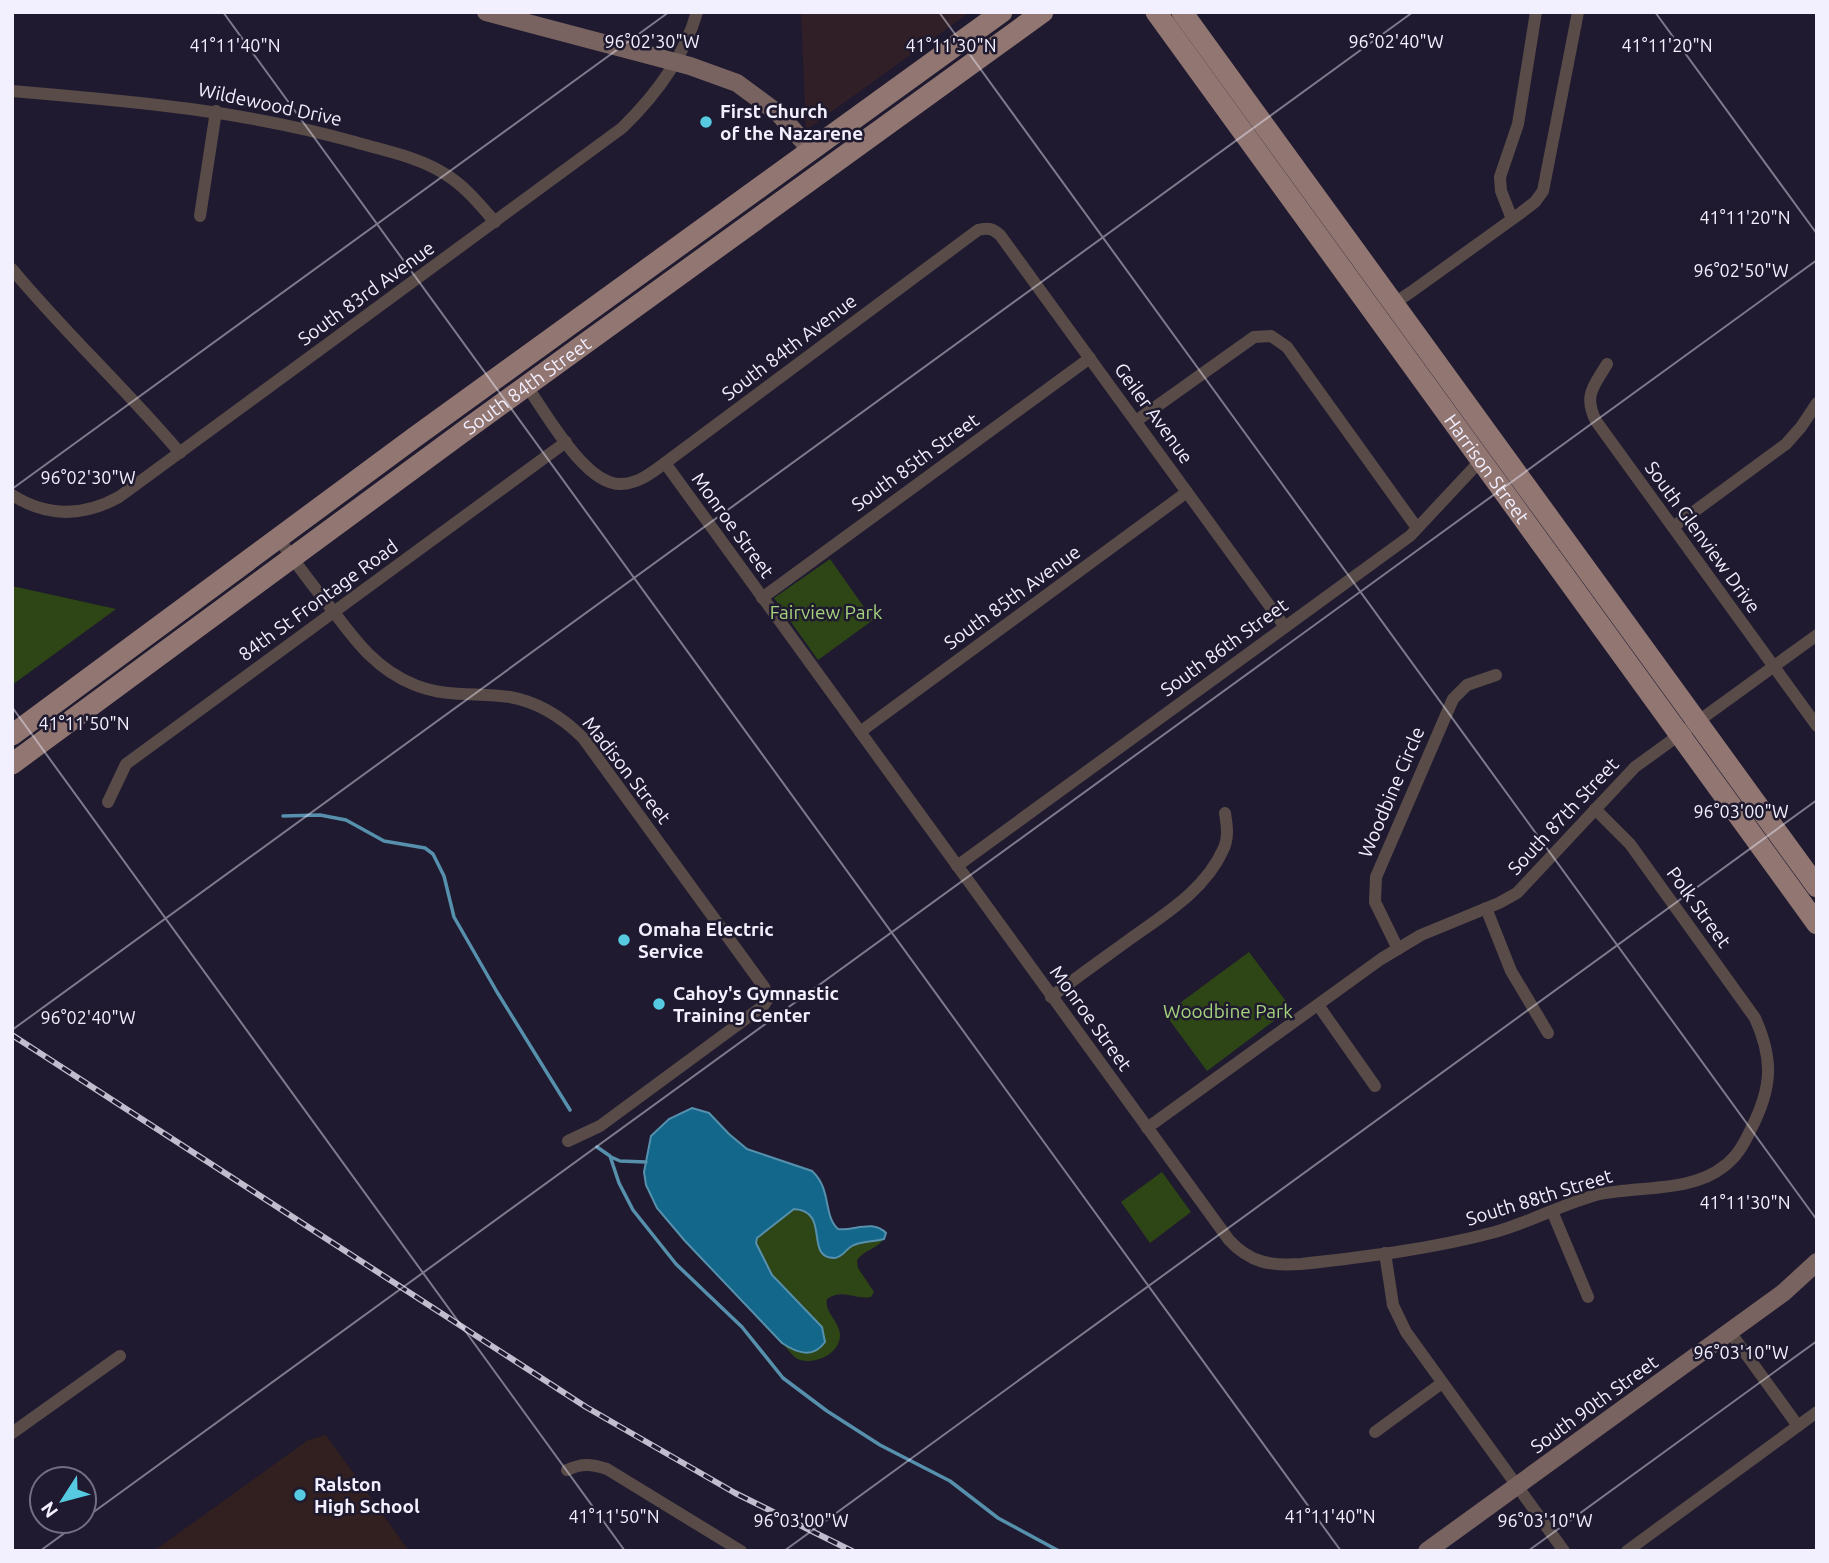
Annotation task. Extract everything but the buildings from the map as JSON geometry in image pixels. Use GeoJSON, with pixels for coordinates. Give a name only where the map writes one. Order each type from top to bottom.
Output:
{"type":"FeatureCollection","features":[{"type":"Feature","properties":{"kind":"main road","name":"South 84th Street"},"geometry":{"type":"LineString","coordinates":[[12,735],[415,437],[1002,12]]}},
{"type":"Feature","properties":{"kind":"main road","name":"South 84th Street"},"geometry":{"type":"LineString","coordinates":[[12,764],[526,385],[1043,12]]}},
{"type":"Feature","properties":{"kind":"main road","name":"Harrison Street"},"geometry":{"type":"LineString","coordinates":[[1156,12],[1481,460],[1688,727],[1817,887]]}},
{"type":"Feature","properties":{"kind":"main road","name":"Harrison Street"},"geometry":{"type":"LineString","coordinates":[[1182,12],[1505,458],[1817,923]]}},
{"type":"Feature","properties":{"kind":"main road"},"geometry":{"type":"LineString","coordinates":[[713,250],[731,227],[804,172],[809,165],[811,150]]}},
{"type":"Feature","properties":{"kind":"street","name":"South 83rd Avenue"},"geometry":{"type":"LineString","coordinates":[[12,495],[29,505],[53,512],[83,511],[106,504],[180,453],[622,128],[661,85],[684,47],[696,12]]}},
{"type":"Feature","properties":{"kind":"street"},"geometry":{"type":"LineString","coordinates":[[1512,219],[1501,191],[1500,177],[1518,124],[1536,12]]}},
{"type":"Feature","properties":{"kind":"street"},"geometry":{"type":"LineString","coordinates":[[1368,304],[1393,304],[1535,202],[1546,184],[1578,12]]}},
{"type":"Feature","properties":{"kind":"street"},"geometry":{"type":"LineString","coordinates":[[493,13],[675,62],[737,83],[779,114],[811,150]]}},
{"type":"Feature","properties":{"kind":"street","name":"Wildewood Drive"},"geometry":{"type":"LineString","coordinates":[[12,91],[216,111],[328,134],[429,165],[462,186],[495,222]]}},
{"type":"Feature","properties":{"kind":"street"},"geometry":{"type":"LineString","coordinates":[[200,216],[216,111]]}},
{"type":"Feature","properties":{"kind":"street","name":"Geiler Avenue"},"geometry":{"type":"LineString","coordinates":[[988,228],[1000,235],[1284,627]]}},
{"type":"Feature","properties":{"kind":"street","name":"South 84th Avenue"},"geometry":{"type":"LineString","coordinates":[[566,442],[590,473],[608,483],[621,484],[639,480],[978,230],[988,228]]}},
{"type":"Feature","properties":{"kind":"street"},"geometry":{"type":"LineString","coordinates":[[12,269],[51,315],[139,405],[180,453]]}},
{"type":"Feature","properties":{"kind":"street"},"geometry":{"type":"LineString","coordinates":[[1136,421],[1254,337],[1264,335],[1277,339],[1287,347],[1417,528]]}},
{"type":"Feature","properties":{"kind":"street","name":"South 85th Street"},"geometry":{"type":"LineString","coordinates":[[762,598],[1090,358]]}},
{"type":"Feature","properties":{"kind":"street","name":"South Glenview Drive"},"geometry":{"type":"LineString","coordinates":[[1607,364],[1590,395],[1592,415],[1817,726]]}},
{"type":"Feature","properties":{"kind":"street"},"geometry":{"type":"LineString","coordinates":[[526,385],[566,442]]}},
{"type":"Feature","properties":{"kind":"street"},"geometry":{"type":"LineString","coordinates":[[1673,527],[1786,444],[1817,403]]}},
{"type":"Feature","properties":{"kind":"street","name":"84th St Frontage Road"},"geometry":{"type":"LineString","coordinates":[[108,802],[127,764],[566,442]]}},
{"type":"Feature","properties":{"kind":"street"},"geometry":{"type":"LineString","coordinates":[[1481,460],[1505,458]]}},
{"type":"Feature","properties":{"kind":"street","name":"South 86th Street"},"geometry":{"type":"LineString","coordinates":[[957,866],[1410,536],[1481,460]]}},
{"type":"Feature","properties":{"kind":"street","name":"Monroe Street"},"geometry":{"type":"LineString","coordinates":[[664,463],[1229,1240],[1251,1259],[1278,1265],[1338,1260],[1385,1252]]}},
{"type":"Feature","properties":{"kind":"street","name":"South 85th Avenue"},"geometry":{"type":"LineString","coordinates":[[860,732],[1187,492]]}},
{"type":"Feature","properties":{"kind":"street","name":"Madison Street"},"geometry":{"type":"LineString","coordinates":[[279,539],[370,657],[402,680],[445,694],[500,696],[523,700],[549,711],[575,729],[756,976],[768,999],[763,1006],[600,1126],[568,1141]]}},
{"type":"Feature","properties":{"kind":"street","name":"South 87th Street"},"geometry":{"type":"LineString","coordinates":[[1147,1128],[1398,948],[1421,935],[1499,903],[1524,887],[1634,766],[1817,635]]}},
{"type":"Feature","properties":{"kind":"street","name":"Woodbine Circle"},"geometry":{"type":"LineString","coordinates":[[1398,948],[1375,902],[1376,877],[1453,699],[1467,685],[1496,675]]}},
{"type":"Feature","properties":{"kind":"street","name":"Polk Street"},"geometry":{"type":"LineString","coordinates":[[1595,809],[1630,844],[1755,1018],[1763,1035]]}},
{"type":"Feature","properties":{"kind":"street"},"geometry":{"type":"LineString","coordinates":[[1051,997],[1196,889],[1213,869],[1225,848],[1228,833],[1225,813]]}},
{"type":"Feature","properties":{"kind":"street"},"geometry":{"type":"LineString","coordinates":[[1486,908],[1511,971],[1548,1033]]}},
{"type":"Feature","properties":{"kind":"street"},"geometry":{"type":"LineString","coordinates":[[1318,1005],[1375,1086]]}},
{"type":"Feature","properties":{"kind":"street","name":"South 88th Street"},"geometry":{"type":"LineString","coordinates":[[1385,1252],[1496,1232],[1601,1194],[1694,1182],[1724,1167],[1741,1149],[1762,1105],[1769,1073],[1763,1035]]}},
{"type":"Feature","properties":{"kind":"street"},"geometry":{"type":"LineString","coordinates":[[1552,1211],[1588,1297]]}},
{"type":"Feature","properties":{"kind":"street"},"geometry":{"type":"LineString","coordinates":[[1385,1252],[1390,1291],[1401,1323],[1564,1551]]}},
{"type":"Feature","properties":{"kind":"street","name":"South 90th Street"},"geometry":{"type":"LineString","coordinates":[[1427,1551],[1783,1293],[1817,1262]]}},
{"type":"Feature","properties":{"kind":"street"},"geometry":{"type":"LineString","coordinates":[[1730,1332],[1798,1426]]}},
{"type":"Feature","properties":{"kind":"street"},"geometry":{"type":"LineString","coordinates":[[12,1433],[120,1356]]}},
{"type":"Feature","properties":{"kind":"street"},"geometry":{"type":"LineString","coordinates":[[1375,1432],[1442,1383]]}},
{"type":"Feature","properties":{"kind":"street"},"geometry":{"type":"LineString","coordinates":[[1627,1551],[1817,1412]]}},
{"type":"Feature","properties":{"kind":"street"},"geometry":{"type":"LineString","coordinates":[[567,1471],[578,1464],[607,1469],[741,1551]]}},
{"type":"Feature","properties":{"kind":"shaded area"},"geometry":{"type":"Polygon","coordinates":[[[801,12],[970,12],[806,130],[801,12]]]}},
{"type":"Feature","properties":{"kind":"shaded area","name":"Ralston High School"},"geometry":{"type":"Polygon","coordinates":[[[326,1435],[409,1551],[154,1551],[308,1440],[326,1435]]]}},
{"type":"Feature","properties":{"kind":"green space","name":"Fairview Park"},"geometry":{"type":"Polygon","coordinates":[[[830,559],[873,620],[818,660],[774,598],[830,559]]]}},
{"type":"Feature","properties":{"kind":"green space"},"geometry":{"type":"Polygon","coordinates":[[[12,586],[116,609],[12,685],[12,586]]]}},
{"type":"Feature","properties":{"kind":"green space","name":"Woodbine Park"},"geometry":{"type":"Polygon","coordinates":[[[1249,952],[1291,1008],[1207,1071],[1165,1014],[1249,952]]]}},
{"type":"Feature","properties":{"kind":"green space"},"geometry":{"type":"Polygon","coordinates":[[[1162,1172],[1191,1212],[1150,1243],[1121,1202],[1162,1172]]]}},
{"type":"Feature","properties":{"kind":"green space"},"geometry":{"type":"Polygon","coordinates":[[[794,1209],[811,1216],[816,1234],[838,1258],[852,1246],[884,1239],[857,1260],[858,1268],[874,1292],[871,1297],[838,1294],[827,1299],[828,1308],[839,1329],[839,1341],[831,1353],[811,1361],[798,1359],[782,1343],[792,1349],[821,1348],[825,1342],[823,1333],[812,1316],[774,1278],[756,1243],[766,1228],[794,1209]]]}},
{"type":"Feature","properties":{"kind":"water"},"geometry":{"type":"Polygon","coordinates":[[[692,1108],[709,1113],[747,1149],[812,1171],[822,1186],[830,1217],[838,1229],[869,1226],[886,1233],[884,1239],[856,1244],[837,1258],[825,1256],[820,1251],[812,1218],[805,1212],[794,1209],[757,1238],[756,1243],[772,1275],[822,1327],[825,1342],[815,1351],[799,1352],[782,1343],[657,1208],[646,1185],[644,1172],[651,1136],[669,1119],[692,1108]]]}},
{"type":"Feature","properties":{"kind":"waterway"},"geometry":{"type":"LineString","coordinates":[[283,816],[320,815],[346,820],[384,841],[425,848],[433,854],[444,876],[454,917],[570,1110]]}},
{"type":"Feature","properties":{"kind":"waterway"},"geometry":{"type":"LineString","coordinates":[[597,1147],[610,1156],[619,1183],[633,1210],[676,1264],[742,1327],[783,1378],[827,1411],[880,1445],[950,1481],[998,1518],[1059,1551]]}},
{"type":"Feature","properties":{"kind":"waterway"},"geometry":{"type":"LineString","coordinates":[[611,1157],[620,1161],[646,1162]]}},
{"type":"Feature","properties":{"kind":"railway"},"geometry":{"type":"LineString","coordinates":[[12,1035],[586,1407],[735,1493],[852,1551]]}},
{"type":"Feature","properties":{"kind":"place","name":"First Church of the Nazarene"},"geometry":{"type":"Point","coordinates":[706,122]}},
{"type":"Feature","properties":{"kind":"place","name":"Omaha Electric Service"},"geometry":{"type":"Point","coordinates":[624,940]}},
{"type":"Feature","properties":{"kind":"place","name":"Cahoy's Gymnastic Training Center"},"geometry":{"type":"Point","coordinates":[659,1004]}},
{"type":"Feature","properties":{"kind":"place","name":"Ralston High School"},"geometry":{"type":"Point","coordinates":[300,1495]}}]}
